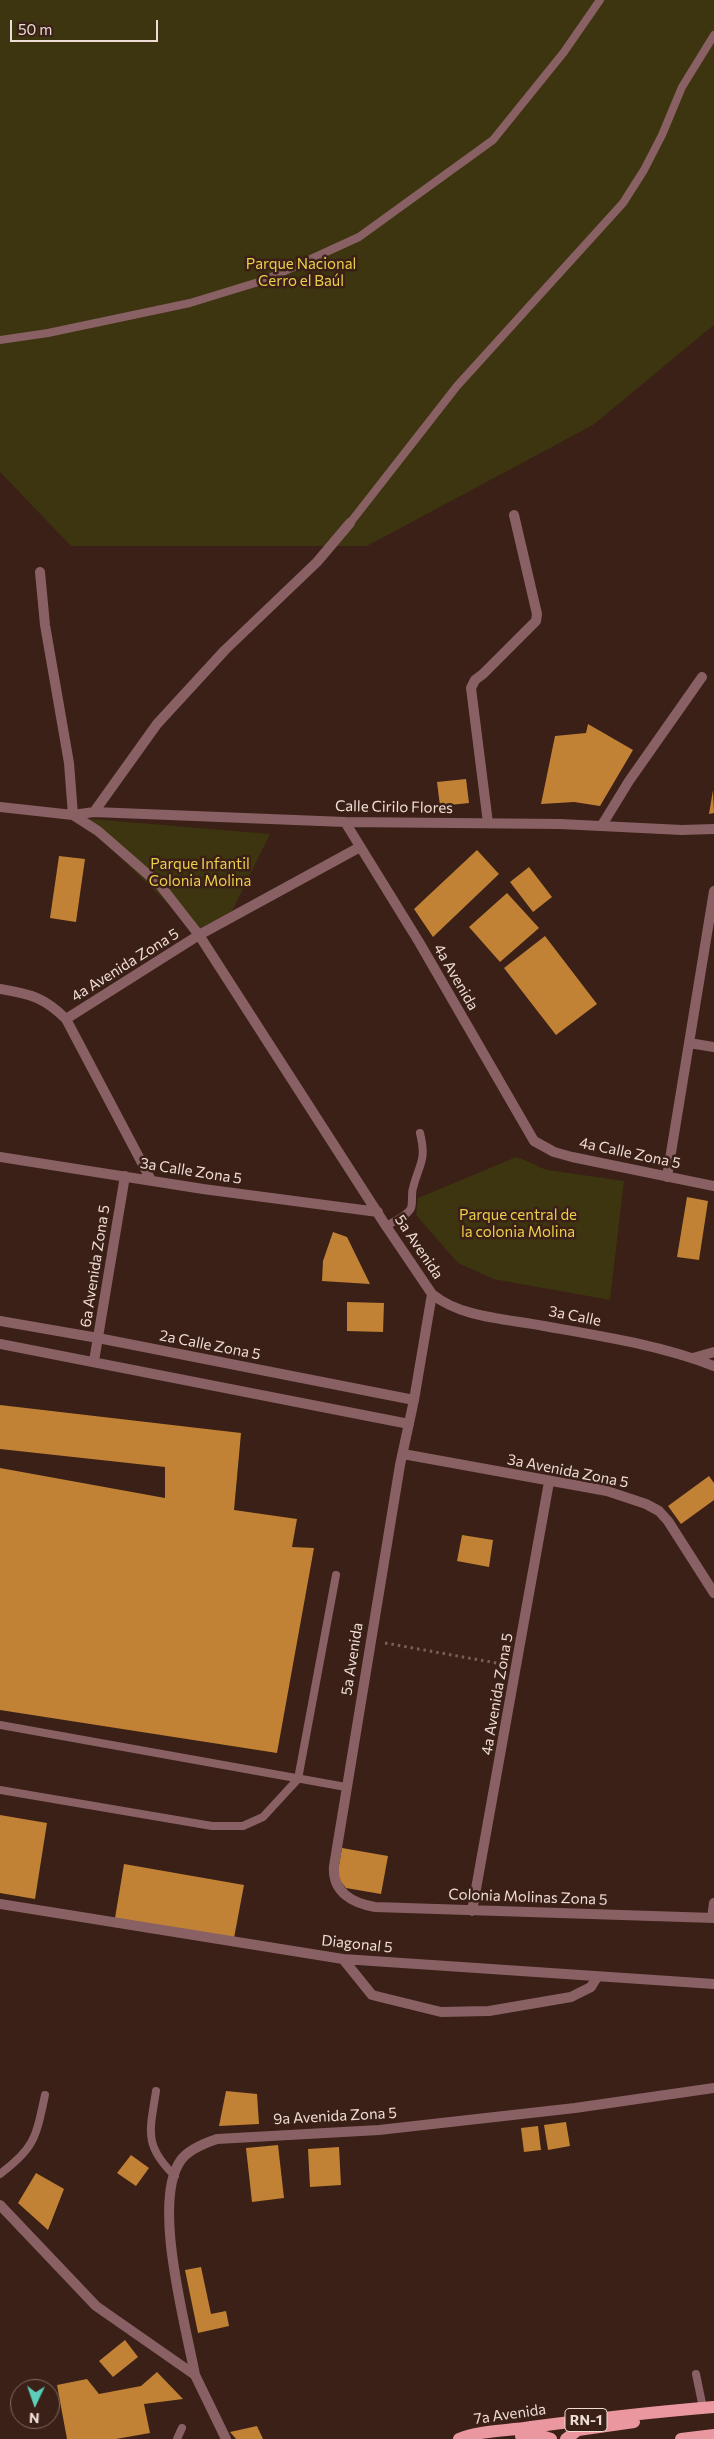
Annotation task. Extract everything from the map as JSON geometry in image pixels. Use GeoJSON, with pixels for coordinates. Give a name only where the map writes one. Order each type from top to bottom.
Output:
{"type":"FeatureCollection","features":[{"type":"Feature","properties":{"kind":"main road","name":"7a Avenida"},"geometry":{"type":"LineString","coordinates":[[459,2439],[604,2417],[669,2409],[684,2411],[709,2407]]}},
{"type":"Feature","properties":{"kind":"main road"},"geometry":{"type":"LineString","coordinates":[[566,2439],[578,2430],[668,2418],[684,2411]]}},
{"type":"Feature","properties":{"kind":"main road"},"geometry":{"type":"LineString","coordinates":[[502,2439],[531,2435],[551,2439]]}},
{"type":"Feature","properties":{"kind":"main road"},"geometry":{"type":"LineString","coordinates":[[681,2439],[714,2435]]}},
{"type":"Feature","properties":{"kind":"street"},"geometry":{"type":"LineString","coordinates":[[488,823],[472,688],[475,680],[536,621],[537,614],[514,514]]}},
{"type":"Feature","properties":{"kind":"street"},"geometry":{"type":"LineString","coordinates":[[94,812],[157,724],[225,650],[317,562],[350,523]]}},
{"type":"Feature","properties":{"kind":"street"},"geometry":{"type":"LineString","coordinates":[[40,572],[45,624],[69,763],[73,815]]}},
{"type":"Feature","properties":{"kind":"street"},"geometry":{"type":"LineString","coordinates":[[602,825],[629,781],[702,677]]}},
{"type":"Feature","properties":{"kind":"street","name":"5a Avenida"},"geometry":{"type":"LineString","coordinates":[[0,807],[73,815],[98,832],[160,885],[199,935],[386,1226],[432,1294],[414,1400],[402,1454],[346,1787],[333,1876],[336,1886],[344,1895]]}},
{"type":"Feature","properties":{"kind":"street","name":"Calle Cirilo Flores"},"geometry":{"type":"LineString","coordinates":[[73,815],[94,812],[345,822],[602,825],[682,830],[714,829]]}},
{"type":"Feature","properties":{"kind":"street","name":"4a Avenida"},"geometry":{"type":"LineString","coordinates":[[345,822],[420,942],[528,1133],[540,1146]]}},
{"type":"Feature","properties":{"kind":"street","name":"4a Avenida Zona 5"},"geometry":{"type":"LineString","coordinates":[[66,1019],[199,935],[360,847]]}},
{"type":"Feature","properties":{"kind":"street"},"geometry":{"type":"LineString","coordinates":[[667,1177],[713,912],[714,891]]}},
{"type":"Feature","properties":{"kind":"street"},"geometry":{"type":"LineString","coordinates":[[0,989],[31,994],[52,1005],[66,1019],[151,1180]]}},
{"type":"Feature","properties":{"kind":"street"},"geometry":{"type":"LineString","coordinates":[[689,1043],[714,1047]]}},
{"type":"Feature","properties":{"kind":"street","name":"4a Calle Zona 5"},"geometry":{"type":"LineString","coordinates":[[540,1146],[572,1157],[714,1186]]}},
{"type":"Feature","properties":{"kind":"street","name":"3a Calle Zona 5"},"geometry":{"type":"LineString","coordinates":[[0,1157],[301,1203],[378,1212]]}},
{"type":"Feature","properties":{"kind":"street","name":"6a Avenida Zona 5"},"geometry":{"type":"LineString","coordinates":[[94,1361],[125,1176]]}},
{"type":"Feature","properties":{"kind":"street","name":"3a Calle"},"geometry":{"type":"LineString","coordinates":[[432,1294],[449,1305],[471,1312],[604,1337],[693,1358],[714,1366]]}},
{"type":"Feature","properties":{"kind":"street","name":"2a Calle Zona 5"},"geometry":{"type":"LineString","coordinates":[[0,1322],[98,1338],[414,1400]]}},
{"type":"Feature","properties":{"kind":"street"},"geometry":{"type":"LineString","coordinates":[[0,1344],[409,1424]]}},
{"type":"Feature","properties":{"kind":"street"},"geometry":{"type":"LineString","coordinates":[[693,1358],[714,1352]]}},
{"type":"Feature","properties":{"kind":"street","name":"3a Avenida Zona 5"},"geometry":{"type":"LineString","coordinates":[[402,1454],[607,1491],[646,1504],[658,1511],[668,1521],[714,1593]]}},
{"type":"Feature","properties":{"kind":"street","name":"4a Avenida Zona 5"},"geometry":{"type":"LineString","coordinates":[[472,1911],[549,1482]]}},
{"type":"Feature","properties":{"kind":"street","name":"Colonia Molinas Zona 5"},"geometry":{"type":"LineString","coordinates":[[344,1895],[361,1904],[375,1907],[713,1918]]}},
{"type":"Feature","properties":{"kind":"street"},"geometry":{"type":"LineString","coordinates":[[713,1918],[714,1903]]}},
{"type":"Feature","properties":{"kind":"street","name":"Diagonal 5"},"geometry":{"type":"LineString","coordinates":[[0,1904],[343,1959],[714,1984]]}},
{"type":"Feature","properties":{"kind":"street"},"geometry":{"type":"LineString","coordinates":[[343,1959],[372,1995],[441,2012],[489,2011],[571,1996],[591,1987],[597,1977]]}},
{"type":"Feature","properties":{"kind":"street","name":"9a Avenida Zona 5"},"geometry":{"type":"LineString","coordinates":[[195,2375],[170,2239],[168,2211],[175,2176],[181,2160],[200,2145],[217,2139],[379,2130],[576,2108],[714,2088]]}},
{"type":"Feature","properties":{"kind":"street"},"geometry":{"type":"LineString","coordinates":[[0,2205],[96,2306],[195,2375],[226,2439]]}},
{"type":"Feature","properties":{"kind":"lane"},"geometry":{"type":"LineString","coordinates":[[0,340],[190,303],[265,280],[359,237],[492,140],[564,52],[600,0]]}},
{"type":"Feature","properties":{"kind":"lane"},"geometry":{"type":"LineString","coordinates":[[350,523],[457,386],[623,202],[644,170],[662,135],[682,87],[714,34]]}},
{"type":"Feature","properties":{"kind":"lane"},"geometry":{"type":"LineString","coordinates":[[386,1226],[412,1206],[414,1185],[423,1162],[424,1149],[420,1133]]}},
{"type":"Feature","properties":{"kind":"lane"},"geometry":{"type":"LineString","coordinates":[[0,1790],[212,1826],[243,1826],[262,1817],[298,1779],[336,1575]]}},
{"type":"Feature","properties":{"kind":"lane"},"geometry":{"type":"LineString","coordinates":[[0,1725],[346,1787]]}},
{"type":"Feature","properties":{"kind":"lane"},"geometry":{"type":"LineString","coordinates":[[156,2091],[150,2141],[159,2161],[175,2176]]}},
{"type":"Feature","properties":{"kind":"lane"},"geometry":{"type":"LineString","coordinates":[[0,2174],[18,2161],[31,2146],[38,2130],[45,2095]]}},
{"type":"Feature","properties":{"kind":"lane"},"geometry":{"type":"LineString","coordinates":[[696,2374],[709,2407]]}},
{"type":"Feature","properties":{"kind":"lane"},"geometry":{"type":"LineString","coordinates":[[177,2439],[182,2428]]}},
{"type":"Feature","properties":{"kind":"path"},"geometry":{"type":"LineString","coordinates":[[370,1640],[517,1667]]}},
{"type":"Feature","properties":{"kind":"green space","name":"Parque Nacional Cerro el Baúl"},"geometry":{"type":"Polygon","coordinates":[[[0,0],[714,0],[714,325],[593,425],[367,546],[71,546],[0,472],[0,0]]]}},
{"type":"Feature","properties":{"kind":"green space","name":"Parque Infantil Colonia Molina"},"geometry":{"type":"Polygon","coordinates":[[[80,818],[270,834],[232,911],[196,931],[80,818]]]}},
{"type":"Feature","properties":{"kind":"green space","name":"Parque central de la colonia Molina"},"geometry":{"type":"Polygon","coordinates":[[[516,1157],[548,1170],[624,1181],[610,1300],[493,1279],[458,1263],[416,1215],[418,1198],[516,1157]]]}},
{"type":"Feature","properties":{"kind":"building"},"geometry":{"type":"Polygon","coordinates":[[[588,724],[633,750],[600,806],[574,802],[541,804],[555,736],[586,733],[588,724]]]}},
{"type":"Feature","properties":{"kind":"building"},"geometry":{"type":"Polygon","coordinates":[[[466,779],[469,803],[440,806],[437,782],[466,779]]]}},
{"type":"Feature","properties":{"kind":"building"},"geometry":{"type":"Polygon","coordinates":[[[713,790],[714,813],[709,814],[713,790]]]}},
{"type":"Feature","properties":{"kind":"building"},"geometry":{"type":"Polygon","coordinates":[[[477,850],[499,874],[433,937],[414,909],[477,850]]]}},
{"type":"Feature","properties":{"kind":"building"},"geometry":{"type":"Polygon","coordinates":[[[59,856],[85,859],[76,922],[50,918],[59,856]]]}},
{"type":"Feature","properties":{"kind":"building"},"geometry":{"type":"Polygon","coordinates":[[[529,867],[552,897],[533,912],[510,882],[529,867]]]}},
{"type":"Feature","properties":{"kind":"building"},"geometry":{"type":"Polygon","coordinates":[[[507,893],[539,928],[500,962],[469,927],[507,893]]]}},
{"type":"Feature","properties":{"kind":"building"},"geometry":{"type":"Polygon","coordinates":[[[545,936],[597,1004],[556,1035],[504,968],[545,936]]]}},
{"type":"Feature","properties":{"kind":"building"},"geometry":{"type":"Polygon","coordinates":[[[687,1197],[708,1201],[699,1260],[677,1257],[687,1197]]]}},
{"type":"Feature","properties":{"kind":"building"},"geometry":{"type":"Polygon","coordinates":[[[333,1232],[347,1237],[370,1284],[322,1281],[323,1261],[333,1232]]]}},
{"type":"Feature","properties":{"kind":"building"},"geometry":{"type":"Polygon","coordinates":[[[347,1302],[384,1303],[383,1332],[347,1331],[347,1302]]]}},
{"type":"Feature","properties":{"kind":"building"},"geometry":{"type":"Polygon","coordinates":[[[0,1405],[241,1433],[234,1510],[297,1519],[292,1547],[314,1548],[277,1753],[0,1710],[0,1468],[165,1498],[165,1467],[0,1449],[0,1405]]]}},
{"type":"Feature","properties":{"kind":"building"},"geometry":{"type":"Polygon","coordinates":[[[709,1476],[714,1483],[714,1500],[681,1524],[668,1506],[709,1476]]]}},
{"type":"Feature","properties":{"kind":"building"},"geometry":{"type":"Polygon","coordinates":[[[462,1535],[493,1540],[489,1567],[457,1561],[462,1535]]]}},
{"type":"Feature","properties":{"kind":"building"},"geometry":{"type":"Polygon","coordinates":[[[0,1815],[47,1823],[35,1899],[0,1893],[0,1815]]]}},
{"type":"Feature","properties":{"kind":"building"},"geometry":{"type":"Polygon","coordinates":[[[342,1848],[388,1856],[381,1894],[346,1888],[337,1877],[342,1848]]]}},
{"type":"Feature","properties":{"kind":"building"},"geometry":{"type":"Polygon","coordinates":[[[124,1864],[244,1885],[234,1938],[115,1918],[124,1864]]]}},
{"type":"Feature","properties":{"kind":"building"},"geometry":{"type":"Polygon","coordinates":[[[226,2091],[257,2094],[259,2124],[219,2126],[226,2091]]]}},
{"type":"Feature","properties":{"kind":"building"},"geometry":{"type":"Polygon","coordinates":[[[566,2122],[570,2146],[548,2150],[544,2125],[566,2122]]]}},
{"type":"Feature","properties":{"kind":"building"},"geometry":{"type":"Polygon","coordinates":[[[538,2126],[541,2150],[524,2152],[521,2128],[538,2126]]]}},
{"type":"Feature","properties":{"kind":"building"},"geometry":{"type":"Polygon","coordinates":[[[278,2145],[284,2198],[252,2202],[246,2148],[278,2145]]]}},
{"type":"Feature","properties":{"kind":"building"},"geometry":{"type":"Polygon","coordinates":[[[339,2147],[341,2185],[310,2187],[308,2149],[339,2147]]]}},
{"type":"Feature","properties":{"kind":"building"},"geometry":{"type":"Polygon","coordinates":[[[131,2155],[149,2168],[136,2186],[117,2173],[131,2155]]]}},
{"type":"Feature","properties":{"kind":"building"},"geometry":{"type":"Polygon","coordinates":[[[36,2173],[64,2189],[48,2230],[18,2203],[36,2173]]]}},
{"type":"Feature","properties":{"kind":"building"},"geometry":{"type":"Polygon","coordinates":[[[201,2267],[211,2314],[226,2311],[229,2326],[198,2333],[185,2270],[201,2267]]]}},
{"type":"Feature","properties":{"kind":"building"},"geometry":{"type":"Polygon","coordinates":[[[125,2340],[138,2357],[113,2377],[99,2361],[125,2340]]]}},
{"type":"Feature","properties":{"kind":"building"},"geometry":{"type":"Polygon","coordinates":[[[157,2372],[183,2399],[144,2404],[150,2433],[116,2439],[67,2439],[60,2401],[60,2384],[87,2379],[99,2394],[141,2386],[157,2372]]]}},
{"type":"Feature","properties":{"kind":"building"},"geometry":{"type":"Polygon","coordinates":[[[257,2426],[263,2439],[236,2439],[230,2432],[257,2426]]]}}]}
